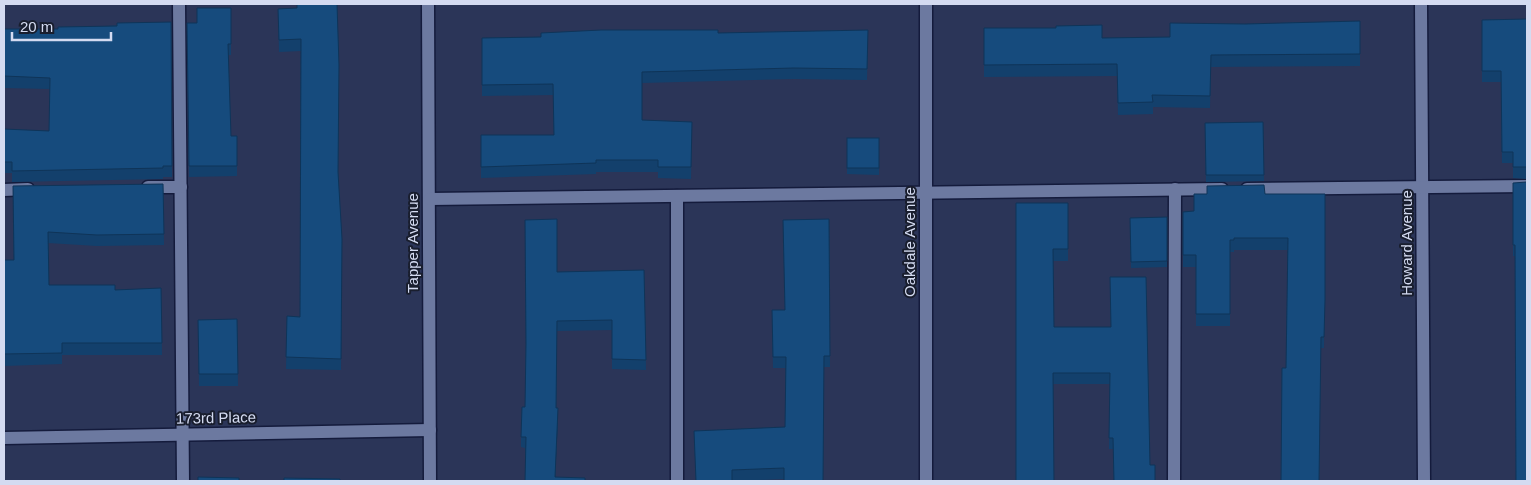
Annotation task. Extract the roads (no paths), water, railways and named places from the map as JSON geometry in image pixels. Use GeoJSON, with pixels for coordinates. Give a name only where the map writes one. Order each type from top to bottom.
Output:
{"type":"FeatureCollection","features":[{"type":"Feature","properties":{"kind":"street"},"geometry":{"type":"LineString","coordinates":[[179,4],[183,481]]}},
{"type":"Feature","properties":{"kind":"street","name":"Tapper Avenue"},"geometry":{"type":"LineString","coordinates":[[428,4],[430,481]]}},
{"type":"Feature","properties":{"kind":"street","name":"Oakdale Avenue"},"geometry":{"type":"LineString","coordinates":[[926,4],[926,481]]}},
{"type":"Feature","properties":{"kind":"street","name":"Howard Avenue"},"geometry":{"type":"LineString","coordinates":[[1421,4],[1424,481]]}},
{"type":"Feature","properties":{"kind":"street"},"geometry":{"type":"LineString","coordinates":[[430,199],[1527,186]]}},
{"type":"Feature","properties":{"kind":"street"},"geometry":{"type":"LineString","coordinates":[[132,188],[181,187]]}},
{"type":"Feature","properties":{"kind":"street"},"geometry":{"type":"LineString","coordinates":[[4,190],[43,189]]}},
{"type":"Feature","properties":{"kind":"street"},"geometry":{"type":"LineString","coordinates":[[1174,481],[1175,189]]}},
{"type":"Feature","properties":{"kind":"street"},"geometry":{"type":"LineString","coordinates":[[677,196],[678,481]]}},
{"type":"Feature","properties":{"kind":"street","name":"173rd Place"},"geometry":{"type":"LineString","coordinates":[[4,438],[430,430]]}}]}
